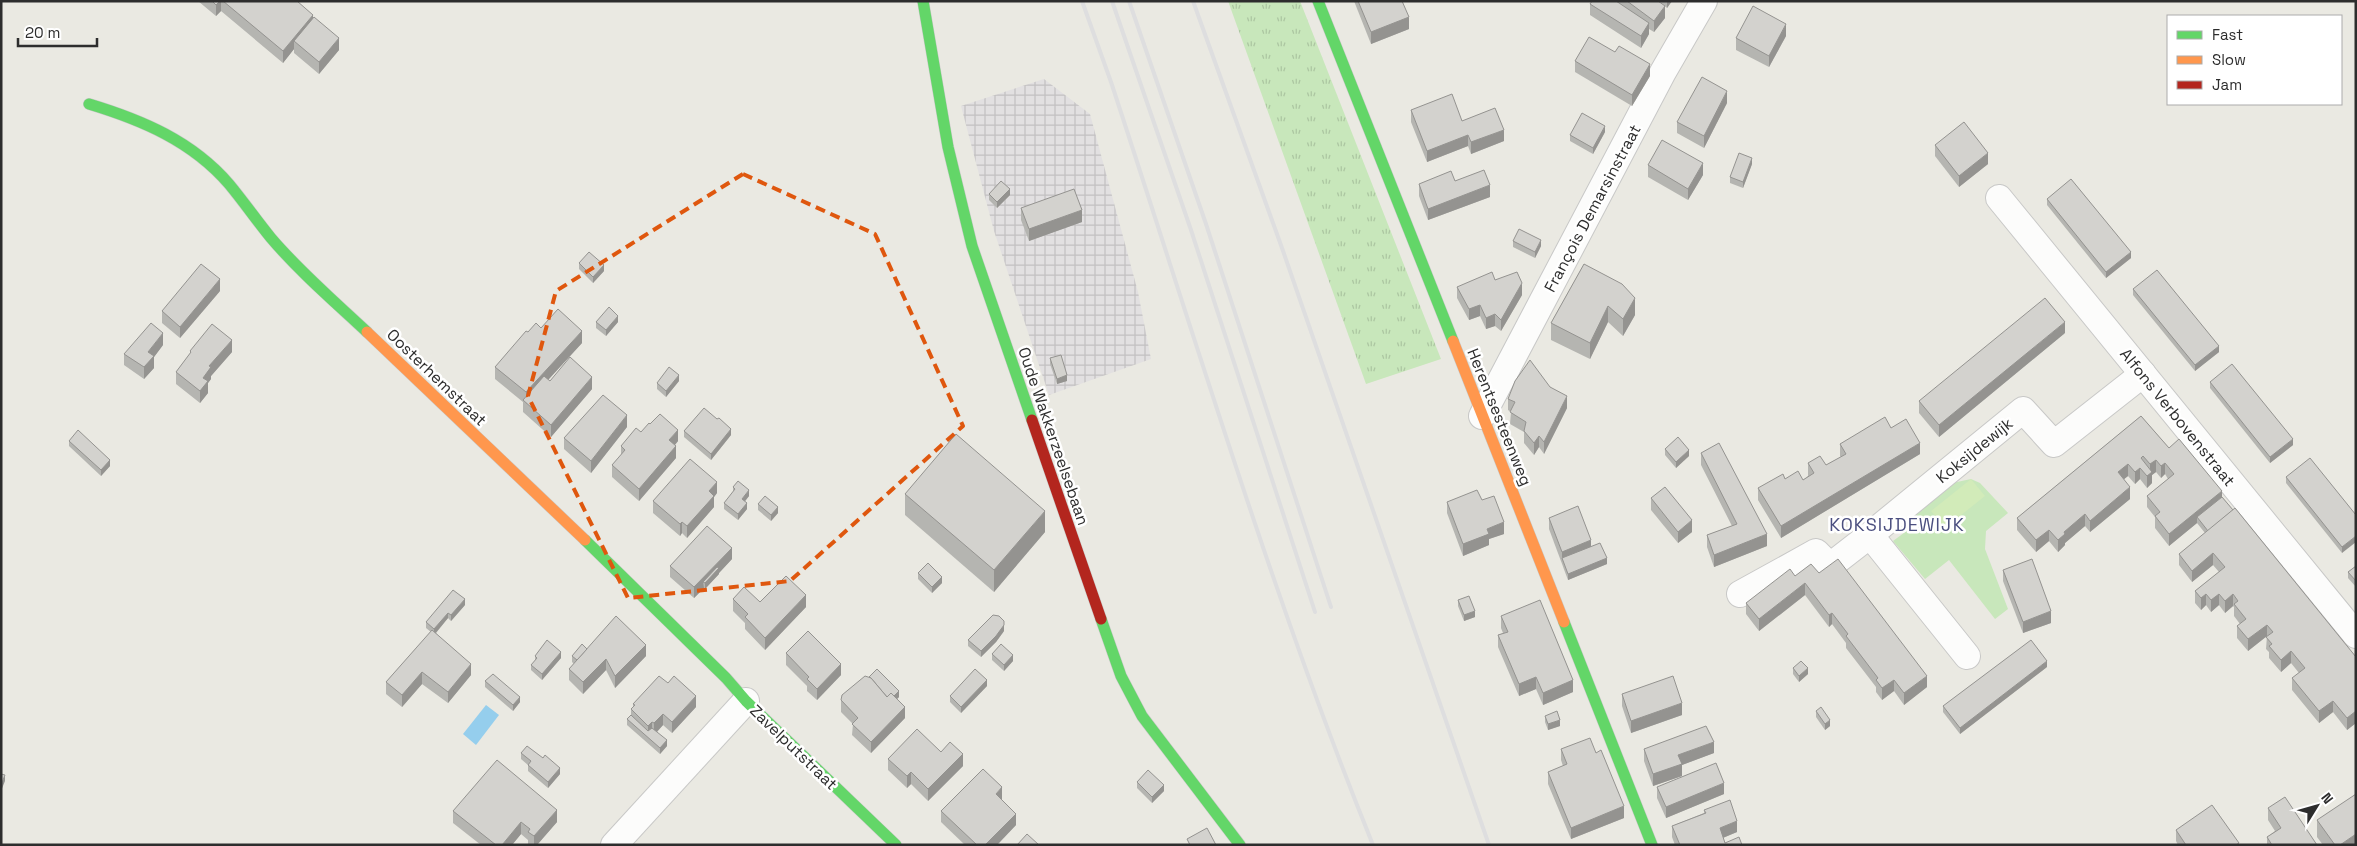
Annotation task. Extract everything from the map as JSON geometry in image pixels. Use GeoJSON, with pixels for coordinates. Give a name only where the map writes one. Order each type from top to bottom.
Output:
{"type":"FeatureCollection","features":[{"type":"Feature","properties":{"kind":"street","name":"Oude Wakkerzeelsebaan"},"geometry":{"type":"LineString","coordinates":[[923,1],[948,147],[972,246],[1121,676],[1142,716],[1240,845]]}},
{"type":"Feature","properties":{"kind":"street","name":"Herentsesteenweg"},"geometry":{"type":"LineString","coordinates":[[1318,1],[1652,845]]}},
{"type":"Feature","properties":{"kind":"street","name":"François Demarsinstraat"},"geometry":{"type":"LineString","coordinates":[[1482,416],[1663,72],[1704,1]]}},
{"type":"Feature","properties":{"kind":"street","name":"Oosterhemstraat"},"geometry":{"type":"LineString","coordinates":[[89,104],[132,117],[168,134],[200,156],[228,183],[272,239],[318,286],[585,540],[726,678],[746,701]]}},
{"type":"Feature","properties":{"kind":"street","name":"Alfons Verbovenstraat"},"geometry":{"type":"LineString","coordinates":[[1999,198],[2356,635]]}},
{"type":"Feature","properties":{"kind":"street","name":"Koksijdewijk"},"geometry":{"type":"LineString","coordinates":[[1740,594],[1816,552],[1830,566],[2023,410],[2054,444],[2143,374]]}},
{"type":"Feature","properties":{"kind":"street"},"geometry":{"type":"LineString","coordinates":[[1870,535],[1966,656]]}},
{"type":"Feature","properties":{"kind":"street","name":"Zavelputstraat"},"geometry":{"type":"LineString","coordinates":[[614,845],[746,701],[896,845]]}},
{"type":"Feature","properties":{"kind":"highlighted area"},"geometry":{"type":"Polygon","coordinates":[[[743,174],[875,234],[963,426],[790,581],[628,598],[528,396],[556,291],[743,174]]]}},
{"type":"Feature","properties":{"kind":"shaded area"},"geometry":{"type":"Polygon","coordinates":[[[1044,79],[1090,114],[1138,292],[1151,359],[1049,395],[994,231],[961,106],[1044,79]]]}},
{"type":"Feature","properties":{"kind":"green space"},"geometry":{"type":"Polygon","coordinates":[[[1228,1],[1300,1],[1441,359],[1366,384],[1228,1]]]}},
{"type":"Feature","properties":{"kind":"green space","name":"Koksijdewijk"},"geometry":{"type":"Polygon","coordinates":[[[1971,479],[1980,483],[2008,513],[1986,531],[1985,549],[2008,609],[1995,619],[1949,560],[1925,579],[1893,541],[1908,530],[1901,519],[1943,485],[1971,479]]]}},
{"type":"Feature","properties":{"kind":"green space"},"geometry":{"type":"Polygon","coordinates":[[[1971,479],[1985,496],[1945,528],[1931,511],[1971,479]]]}},
{"type":"Feature","properties":{"kind":"water"},"geometry":{"type":"Polygon","coordinates":[[[486,705],[499,715],[476,745],[463,734],[486,705]]]}},
{"type":"Feature","properties":{"kind":"building"},"geometry":{"type":"Polygon","coordinates":[[[212,1],[220,1],[216,5],[212,1]]]}},
{"type":"Feature","properties":{"kind":"building"},"geometry":{"type":"Polygon","coordinates":[[[223,1],[297,1],[313,15],[283,51],[223,1]]]}},
{"type":"Feature","properties":{"kind":"building"},"geometry":{"type":"Polygon","coordinates":[[[1358,1],[1402,1],[1409,17],[1371,32],[1358,1]]]}},
{"type":"Feature","properties":{"kind":"building"},"geometry":{"type":"Polygon","coordinates":[[[1592,1],[1616,1],[1649,23],[1641,36],[1590,4],[1592,1]]]}},
{"type":"Feature","properties":{"kind":"building"},"geometry":{"type":"Polygon","coordinates":[[[1627,1],[1658,1],[1665,6],[1654,21],[1627,1]]]}},
{"type":"Feature","properties":{"kind":"building"},"geometry":{"type":"Polygon","coordinates":[[[1753,6],[1786,24],[1769,56],[1736,38],[1753,6]]]}},
{"type":"Feature","properties":{"kind":"building"},"geometry":{"type":"Polygon","coordinates":[[[314,17],[339,38],[319,62],[294,41],[314,17]]]}},
{"type":"Feature","properties":{"kind":"building"},"geometry":{"type":"Polygon","coordinates":[[[1589,37],[1615,52],[1619,46],[1650,64],[1632,95],[1575,61],[1589,37]]]}},
{"type":"Feature","properties":{"kind":"building"},"geometry":{"type":"Polygon","coordinates":[[[1702,77],[1727,91],[1704,136],[1677,122],[1702,77]]]}},
{"type":"Feature","properties":{"kind":"building"},"geometry":{"type":"Polygon","coordinates":[[[1452,94],[1462,121],[1495,108],[1504,130],[1471,142],[1468,135],[1427,151],[1411,110],[1452,94]]]}},
{"type":"Feature","properties":{"kind":"building"},"geometry":{"type":"Polygon","coordinates":[[[1582,113],[1605,126],[1593,148],[1570,135],[1582,113]]]}},
{"type":"Feature","properties":{"kind":"building"},"geometry":{"type":"Polygon","coordinates":[[[1964,122],[1988,153],[1959,176],[1935,145],[1964,122]]]}},
{"type":"Feature","properties":{"kind":"building"},"geometry":{"type":"Polygon","coordinates":[[[1662,140],[1703,163],[1688,189],[1648,165],[1662,140]]]}},
{"type":"Feature","properties":{"kind":"building"},"geometry":{"type":"Polygon","coordinates":[[[1739,153],[1752,158],[1743,182],[1730,177],[1739,153]]]}},
{"type":"Feature","properties":{"kind":"building"},"geometry":{"type":"Polygon","coordinates":[[[1484,170],[1490,185],[1428,209],[1419,184],[1451,171],[1455,181],[1484,170]]]}},
{"type":"Feature","properties":{"kind":"building"},"geometry":{"type":"Polygon","coordinates":[[[2071,179],[2131,252],[2106,272],[2047,199],[2071,179]]]}},
{"type":"Feature","properties":{"kind":"building"},"geometry":{"type":"Polygon","coordinates":[[[1001,181],[1010,189],[997,202],[989,194],[1001,181]]]}},
{"type":"Feature","properties":{"kind":"building"},"geometry":{"type":"Polygon","coordinates":[[[1074,189],[1082,210],[1029,229],[1021,208],[1074,189]]]}},
{"type":"Feature","properties":{"kind":"building"},"geometry":{"type":"Polygon","coordinates":[[[1519,229],[1541,240],[1535,252],[1513,241],[1519,229]]]}},
{"type":"Feature","properties":{"kind":"building"},"geometry":{"type":"Polygon","coordinates":[[[589,252],[604,265],[593,277],[579,263],[589,252]]]}},
{"type":"Feature","properties":{"kind":"building"},"geometry":{"type":"Polygon","coordinates":[[[201,264],[220,279],[180,327],[162,311],[201,264]]]}},
{"type":"Feature","properties":{"kind":"building"},"geometry":{"type":"Polygon","coordinates":[[[1584,264],[1622,284],[1635,298],[1623,319],[1608,306],[1590,343],[1551,323],[1584,264]]]}},
{"type":"Feature","properties":{"kind":"building"},"geometry":{"type":"Polygon","coordinates":[[[2157,270],[2219,346],[2195,365],[2133,289],[2157,270]]]}},
{"type":"Feature","properties":{"kind":"building"},"geometry":{"type":"Polygon","coordinates":[[[1492,272],[1495,280],[1517,272],[1522,283],[1501,320],[1495,314],[1486,318],[1480,305],[1469,309],[1457,287],[1492,272]]]}},
{"type":"Feature","properties":{"kind":"building"},"geometry":{"type":"Polygon","coordinates":[[[2045,298],[2065,322],[1939,425],[1919,401],[2045,298]]]}},
{"type":"Feature","properties":{"kind":"building"},"geometry":{"type":"Polygon","coordinates":[[[609,307],[618,316],[606,330],[596,322],[609,307]]]}},
{"type":"Feature","properties":{"kind":"building"},"geometry":{"type":"Polygon","coordinates":[[[558,309],[582,331],[526,392],[495,367],[526,331],[528,332],[536,323],[541,328],[558,309]]]}},
{"type":"Feature","properties":{"kind":"building"},"geometry":{"type":"Polygon","coordinates":[[[151,323],[163,333],[148,352],[154,356],[144,367],[124,354],[151,323]]]}},
{"type":"Feature","properties":{"kind":"building"},"geometry":{"type":"Polygon","coordinates":[[[212,324],[232,340],[209,366],[211,367],[203,378],[208,381],[200,391],[176,372],[212,324]]]}},
{"type":"Feature","properties":{"kind":"building"},"geometry":{"type":"Polygon","coordinates":[[[1061,355],[1067,375],[1057,379],[1050,358],[1061,355]]]}},
{"type":"Feature","properties":{"kind":"building"},"geometry":{"type":"Polygon","coordinates":[[[570,357],[592,377],[551,425],[523,400],[544,376],[550,381],[570,357]]]}},
{"type":"Feature","properties":{"kind":"building"},"geometry":{"type":"Polygon","coordinates":[[[1530,360],[1550,387],[1567,396],[1544,442],[1539,436],[1534,443],[1524,431],[1526,422],[1510,412],[1515,402],[1508,399],[1515,381],[1530,360]]]}},
{"type":"Feature","properties":{"kind":"building"},"geometry":{"type":"Polygon","coordinates":[[[2232,364],[2293,439],[2270,457],[2210,382],[2232,364]]]}},
{"type":"Feature","properties":{"kind":"building"},"geometry":{"type":"Polygon","coordinates":[[[669,367],[679,375],[666,391],[657,383],[669,367]]]}},
{"type":"Feature","properties":{"kind":"building"},"geometry":{"type":"Polygon","coordinates":[[[603,395],[627,415],[591,461],[564,438],[603,395]]]}},
{"type":"Feature","properties":{"kind":"building"},"geometry":{"type":"Polygon","coordinates":[[[704,408],[731,429],[711,454],[684,431],[704,408]]]}},
{"type":"Feature","properties":{"kind":"building"},"geometry":{"type":"Polygon","coordinates":[[[660,414],[678,430],[669,440],[676,446],[639,489],[612,465],[625,450],[621,446],[636,428],[641,432],[660,414]]]}},
{"type":"Feature","properties":{"kind":"building"},"geometry":{"type":"Polygon","coordinates":[[[2141,416],[2169,448],[2179,439],[2222,491],[2169,534],[2155,516],[2160,512],[2147,496],[2174,474],[2165,463],[2161,466],[2156,460],[2150,464],[2143,456],[2141,458],[2152,472],[2147,476],[2140,468],[2135,472],[2128,464],[2118,472],[2130,487],[2090,521],[2085,514],[2064,532],[2065,534],[2058,540],[2049,530],[2036,540],[2017,518],[2141,416]]]}},
{"type":"Feature","properties":{"kind":"building"},"geometry":{"type":"Polygon","coordinates":[[[1885,417],[1891,428],[1906,419],[1920,443],[1781,526],[1758,488],[1783,474],[1785,479],[1798,471],[1803,480],[1814,473],[1808,463],[1820,456],[1826,465],[1846,454],[1840,444],[1885,417]]]}},
{"type":"Feature","properties":{"kind":"building"},"geometry":{"type":"Polygon","coordinates":[[[78,430],[110,460],[101,470],[69,441],[78,430]]]}},
{"type":"Feature","properties":{"kind":"building"},"geometry":{"type":"Polygon","coordinates":[[[956,434],[1045,511],[994,570],[905,494],[956,434]]]}},
{"type":"Feature","properties":{"kind":"building"},"geometry":{"type":"Polygon","coordinates":[[[1678,437],[1689,450],[1676,462],[1665,449],[1678,437]]]}},
{"type":"Feature","properties":{"kind":"building"},"geometry":{"type":"Polygon","coordinates":[[[1719,443],[1767,534],[1714,555],[1707,535],[1737,524],[1701,453],[1719,443]]]}},
{"type":"Feature","properties":{"kind":"building"},"geometry":{"type":"Polygon","coordinates":[[[2310,458],[2356,515],[2356,536],[2342,547],[2286,477],[2310,458]]]}},
{"type":"Feature","properties":{"kind":"building"},"geometry":{"type":"Polygon","coordinates":[[[690,459],[717,482],[709,491],[714,496],[687,526],[682,522],[680,524],[653,501],[690,459]]]}},
{"type":"Feature","properties":{"kind":"building"},"geometry":{"type":"Polygon","coordinates":[[[738,481],[749,490],[742,499],[747,503],[738,514],[724,503],[735,489],[733,487],[738,481]]]}},
{"type":"Feature","properties":{"kind":"building"},"geometry":{"type":"Polygon","coordinates":[[[1665,487],[1692,520],[1678,532],[1651,498],[1665,487]]]}},
{"type":"Feature","properties":{"kind":"building"},"geometry":{"type":"Polygon","coordinates":[[[1477,490],[1482,500],[1494,496],[1504,522],[1487,529],[1489,534],[1463,544],[1447,502],[1477,490]]]}},
{"type":"Feature","properties":{"kind":"building"},"geometry":{"type":"Polygon","coordinates":[[[765,496],[778,507],[771,515],[758,504],[765,496]]]}},
{"type":"Feature","properties":{"kind":"building"},"geometry":{"type":"Polygon","coordinates":[[[2222,497],[2233,510],[2208,531],[2197,517],[2222,497]]]}},
{"type":"Feature","properties":{"kind":"building"},"geometry":{"type":"Polygon","coordinates":[[[1578,506],[1591,540],[1562,552],[1549,518],[1578,506]]]}},
{"type":"Feature","properties":{"kind":"building"},"geometry":{"type":"Polygon","coordinates":[[[2235,508],[2356,657],[2356,711],[2347,718],[2333,701],[2319,711],[2292,678],[2305,668],[2291,651],[2281,660],[2269,646],[2272,644],[2266,637],[2273,632],[2267,625],[2248,639],[2237,626],[2246,619],[2234,604],[2238,601],[2233,594],[2225,601],[2219,594],[2211,600],[2206,594],[2201,598],[2195,591],[2225,567],[2213,553],[2192,571],[2179,554],[2235,508]]]}},
{"type":"Feature","properties":{"kind":"building"},"geometry":{"type":"Polygon","coordinates":[[[707,526],[732,548],[694,587],[670,566],[707,526]]]}},
{"type":"Feature","properties":{"kind":"building"},"geometry":{"type":"Polygon","coordinates":[[[1600,543],[1607,558],[1568,574],[1562,558],[1600,543]]]}},
{"type":"Feature","properties":{"kind":"building"},"geometry":{"type":"Polygon","coordinates":[[[1838,559],[1927,676],[1904,693],[1894,680],[1882,688],[1876,680],[1878,678],[1846,636],[1848,634],[1832,613],[1829,615],[1805,583],[1759,619],[1746,603],[1790,569],[1795,576],[1811,564],[1819,573],[1838,559]]]}},
{"type":"Feature","properties":{"kind":"building"},"geometry":{"type":"Polygon","coordinates":[[[2032,559],[2051,611],[2023,622],[2003,570],[2032,559]]]}},
{"type":"Feature","properties":{"kind":"building"},"geometry":{"type":"Polygon","coordinates":[[[928,563],[942,577],[932,587],[918,573],[928,563]]]}},
{"type":"Feature","properties":{"kind":"building"},"geometry":{"type":"Polygon","coordinates":[[[2356,566],[2356,581],[2348,572],[2356,566]]]}},
{"type":"Feature","properties":{"kind":"building"},"geometry":{"type":"Polygon","coordinates":[[[717,567],[719,568],[705,583],[703,582],[717,567]]]}},
{"type":"Feature","properties":{"kind":"building"},"geometry":{"type":"Polygon","coordinates":[[[786,576],[806,595],[765,638],[745,617],[748,614],[733,599],[744,587],[760,602],[786,576]]]}},
{"type":"Feature","properties":{"kind":"building"},"geometry":{"type":"Polygon","coordinates":[[[453,590],[465,599],[451,615],[448,613],[434,629],[426,622],[453,590]]]}},
{"type":"Feature","properties":{"kind":"building"},"geometry":{"type":"Polygon","coordinates":[[[1469,596],[1475,611],[1464,615],[1458,600],[1469,596]]]}},
{"type":"Feature","properties":{"kind":"building"},"geometry":{"type":"Polygon","coordinates":[[[1540,600],[1573,680],[1543,693],[1536,677],[1519,684],[1498,635],[1508,632],[1501,616],[1540,600]]]}},
{"type":"Feature","properties":{"kind":"building"},"geometry":{"type":"Polygon","coordinates":[[[993,615],[999,616],[1004,621],[1004,625],[981,651],[968,640],[993,615]]]}},
{"type":"Feature","properties":{"kind":"building"},"geometry":{"type":"Polygon","coordinates":[[[616,616],[646,645],[615,676],[606,659],[583,682],[569,669],[616,616]]]}},
{"type":"Feature","properties":{"kind":"building"},"geometry":{"type":"Polygon","coordinates":[[[432,630],[471,664],[448,692],[422,672],[402,695],[386,682],[432,630]]]}},
{"type":"Feature","properties":{"kind":"building"},"geometry":{"type":"Polygon","coordinates":[[[808,631],[841,664],[817,689],[807,679],[809,677],[786,653],[808,631]]]}},
{"type":"Feature","properties":{"kind":"building"},"geometry":{"type":"Polygon","coordinates":[[[547,640],[561,652],[542,674],[531,665],[547,640]]]}},
{"type":"Feature","properties":{"kind":"building"},"geometry":{"type":"Polygon","coordinates":[[[2031,640],[2047,661],[1960,728],[1943,706],[2031,640]]]}},
{"type":"Feature","properties":{"kind":"building"},"geometry":{"type":"Polygon","coordinates":[[[582,644],[587,649],[577,660],[572,656],[582,644]]]}},
{"type":"Feature","properties":{"kind":"building"},"geometry":{"type":"Polygon","coordinates":[[[1001,644],[1013,655],[1004,665],[992,654],[1001,644]]]}},
{"type":"Feature","properties":{"kind":"building"},"geometry":{"type":"Polygon","coordinates":[[[1801,661],[1808,668],[1799,676],[1793,668],[1801,661]]]}},
{"type":"Feature","properties":{"kind":"building"},"geometry":{"type":"Polygon","coordinates":[[[877,669],[899,691],[894,696],[891,693],[887,697],[869,677],[877,669]]]}},
{"type":"Feature","properties":{"kind":"building"},"geometry":{"type":"Polygon","coordinates":[[[975,669],[987,680],[961,707],[950,696],[975,669]]]}},
{"type":"Feature","properties":{"kind":"building"},"geometry":{"type":"Polygon","coordinates":[[[493,674],[520,697],[513,705],[485,681],[493,674]]]}},
{"type":"Feature","properties":{"kind":"building"},"geometry":{"type":"Polygon","coordinates":[[[659,676],[668,683],[674,676],[696,696],[672,722],[663,714],[648,726],[631,709],[635,705],[633,704],[659,676]]]}},
{"type":"Feature","properties":{"kind":"building"},"geometry":{"type":"Polygon","coordinates":[[[865,676],[871,678],[887,697],[891,693],[905,707],[871,742],[852,724],[858,718],[841,700],[842,695],[865,676]]]}},
{"type":"Feature","properties":{"kind":"building"},"geometry":{"type":"Polygon","coordinates":[[[1673,676],[1682,703],[1631,721],[1622,694],[1673,676]]]}},
{"type":"Feature","properties":{"kind":"building"},"geometry":{"type":"Polygon","coordinates":[[[1821,707],[1830,720],[1825,724],[1816,711],[1821,707]]]}},
{"type":"Feature","properties":{"kind":"building"},"geometry":{"type":"Polygon","coordinates":[[[1557,711],[1560,720],[1548,724],[1545,716],[1557,711]]]}},
{"type":"Feature","properties":{"kind":"building"},"geometry":{"type":"Polygon","coordinates":[[[631,715],[648,731],[652,728],[667,740],[660,748],[627,719],[631,715]]]}},
{"type":"Feature","properties":{"kind":"building"},"geometry":{"type":"Polygon","coordinates":[[[1706,726],[1714,742],[1678,755],[1682,764],[1653,774],[1644,749],[1706,726]]]}},
{"type":"Feature","properties":{"kind":"building"},"geometry":{"type":"Polygon","coordinates":[[[917,729],[941,752],[950,742],[963,754],[928,789],[911,772],[907,776],[888,759],[917,729]]]}},
{"type":"Feature","properties":{"kind":"building"},"geometry":{"type":"Polygon","coordinates":[[[1590,738],[1596,753],[1601,750],[1624,806],[1571,828],[1548,772],[1567,764],[1561,749],[1590,738]]]}},
{"type":"Feature","properties":{"kind":"building"},"geometry":{"type":"Polygon","coordinates":[[[527,746],[543,758],[545,755],[560,768],[548,782],[528,765],[531,761],[521,753],[527,746]]]}},
{"type":"Feature","properties":{"kind":"building"},"geometry":{"type":"Polygon","coordinates":[[[497,760],[557,810],[534,836],[528,832],[530,829],[521,822],[502,845],[496,845],[453,811],[497,760]]]}},
{"type":"Feature","properties":{"kind":"building"},"geometry":{"type":"Polygon","coordinates":[[[1716,763],[1724,783],[1666,807],[1657,787],[1716,763]]]}},
{"type":"Feature","properties":{"kind":"building"},"geometry":{"type":"Polygon","coordinates":[[[983,769],[1002,787],[996,794],[1016,814],[985,845],[977,845],[941,811],[983,769]]]}},
{"type":"Feature","properties":{"kind":"building"},"geometry":{"type":"Polygon","coordinates":[[[1148,770],[1164,785],[1152,797],[1137,782],[1148,770]]]}},
{"type":"Feature","properties":{"kind":"building"},"geometry":{"type":"Polygon","coordinates":[[[1,774],[5,775],[1,785],[1,774]]]}},
{"type":"Feature","properties":{"kind":"building"},"geometry":{"type":"Polygon","coordinates":[[[2356,794],[2356,834],[2340,845],[2335,845],[2317,820],[2356,794]]]}},
{"type":"Feature","properties":{"kind":"building"},"geometry":{"type":"Polygon","coordinates":[[[2285,797],[2317,845],[2272,845],[2267,837],[2281,828],[2268,808],[2285,797]]]}},
{"type":"Feature","properties":{"kind":"building"},"geometry":{"type":"Polygon","coordinates":[[[1730,800],[1737,821],[1720,828],[1725,843],[1739,837],[1742,845],[1680,845],[1672,826],[1706,813],[1704,810],[1730,800]]]}},
{"type":"Feature","properties":{"kind":"building"},"geometry":{"type":"Polygon","coordinates":[[[2212,805],[2239,843],[2236,845],[2186,845],[2176,830],[2212,805]]]}},
{"type":"Feature","properties":{"kind":"building"},"geometry":{"type":"Polygon","coordinates":[[[1207,828],[1216,845],[1190,845],[1187,839],[1207,828]]]}},
{"type":"Feature","properties":{"kind":"building"},"geometry":{"type":"Polygon","coordinates":[[[1027,834],[1039,845],[1017,845],[1027,834]]]}},
{"type":"Feature","properties":{"kind":"railway"},"geometry":{"type":"LineString","coordinates":[[1082,1],[1111,82],[1204,370],[1301,657],[1373,845]]}},
{"type":"Feature","properties":{"kind":"railway"},"geometry":{"type":"LineString","coordinates":[[1112,1],[1191,230],[1315,612]]}},
{"type":"Feature","properties":{"kind":"railway"},"geometry":{"type":"LineString","coordinates":[[1129,1],[1206,224],[1331,607]]}},
{"type":"Feature","properties":{"kind":"railway"},"geometry":{"type":"LineString","coordinates":[[1193,1],[1282,248],[1489,845]]}},
{"type":"Feature","properties":{"kind":"traffic: fast"},"geometry":{"type":"LineString","coordinates":[[923,1],[948,147],[972,246],[1032,420]]}},
{"type":"Feature","properties":{"kind":"traffic: fast"},"geometry":{"type":"LineString","coordinates":[[1318,1],[1453,341]]}},
{"type":"Feature","properties":{"kind":"traffic: fast"},"geometry":{"type":"LineString","coordinates":[[89,104],[128,117],[165,134],[182,144],[215,169],[271,238],[294,263],[367,332]]}},
{"type":"Feature","properties":{"kind":"traffic: fast"},"geometry":{"type":"LineString","coordinates":[[585,540],[726,678],[746,701],[896,845]]}},
{"type":"Feature","properties":{"kind":"traffic: fast"},"geometry":{"type":"LineString","coordinates":[[1101,619],[1121,676],[1142,716],[1240,845]]}},
{"type":"Feature","properties":{"kind":"traffic: fast"},"geometry":{"type":"LineString","coordinates":[[1564,622],[1652,845]]}},
{"type":"Feature","properties":{"kind":"traffic: slow"},"geometry":{"type":"LineString","coordinates":[[367,332],[585,540]]}},
{"type":"Feature","properties":{"kind":"traffic: slow"},"geometry":{"type":"LineString","coordinates":[[1453,341],[1564,622]]}},
{"type":"Feature","properties":{"kind":"traffic: jam"},"geometry":{"type":"LineString","coordinates":[[1032,420],[1101,619]]}},
{"type":"Feature","properties":{"kind":"district","name":"KOKSIJDEWIJK"},"geometry":{"type":"Point","coordinates":[1897,525]}}]}
